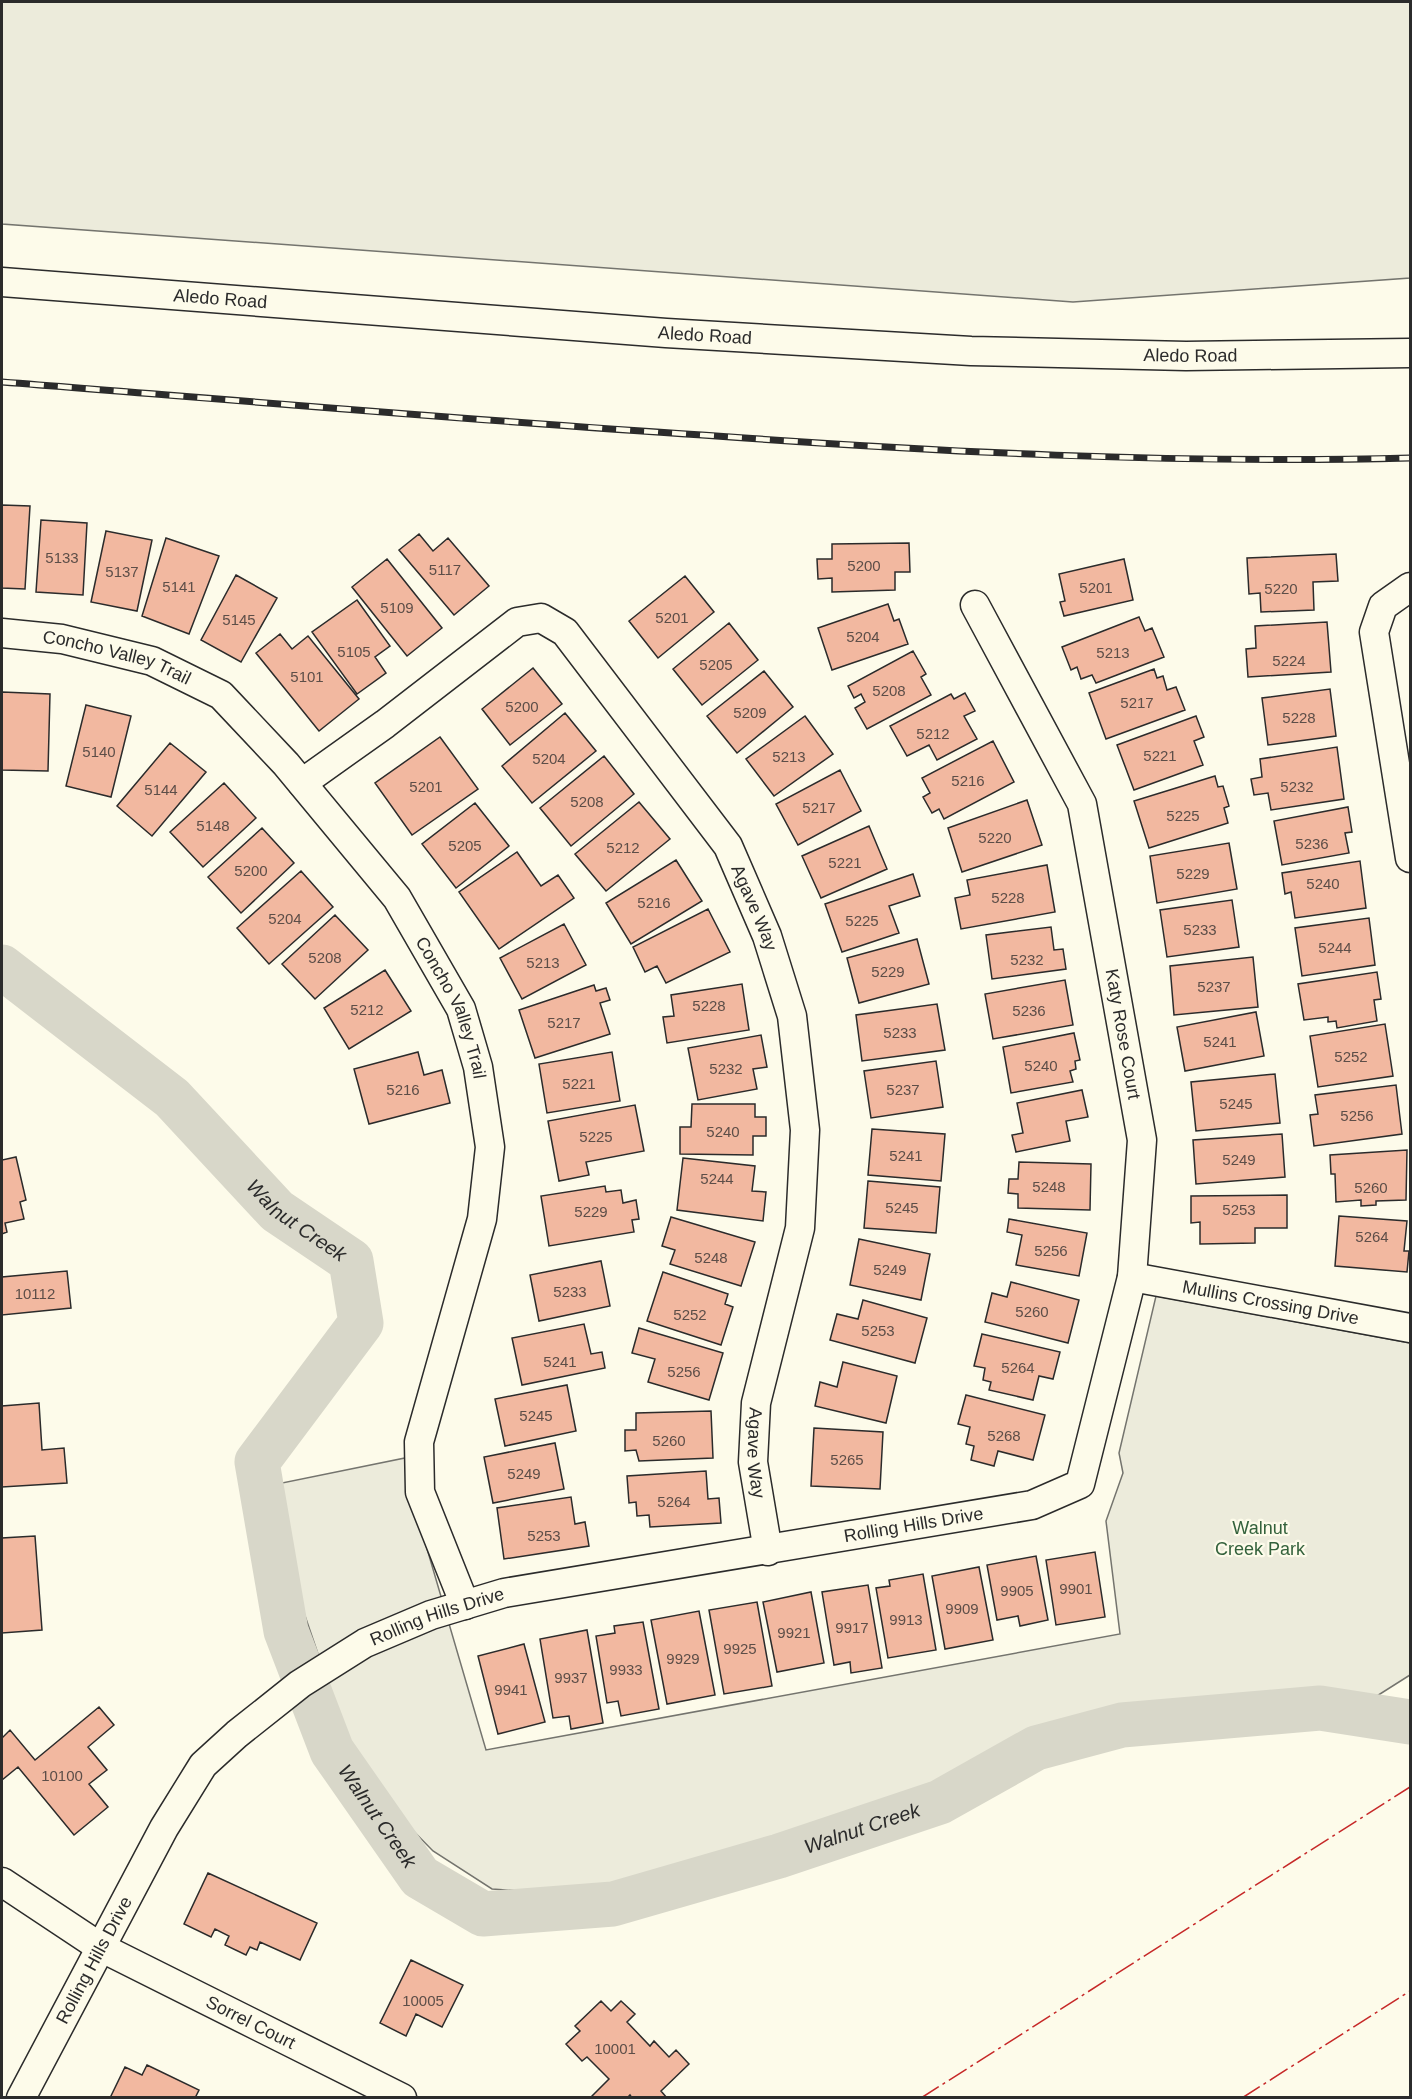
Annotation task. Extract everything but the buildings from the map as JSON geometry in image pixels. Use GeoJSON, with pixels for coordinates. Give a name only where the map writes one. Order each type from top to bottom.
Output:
{"type":"FeatureCollection","features":[{"type":"Feature","properties":{"kind":"street","name":"Aledo Road"},"geometry":{"type":"LineString","coordinates":[[2,282],[666,333],[970,351],[1186,356],[1410,353]]}},
{"type":"Feature","properties":{"kind":"street"},"geometry":{"type":"LineString","coordinates":[[1410,587],[1383,606],[1374,632],[1410,858]]}},
{"type":"Feature","properties":{"kind":"street","name":"Katy Rose Court"},"geometry":{"type":"LineString","coordinates":[[975,605],[1082,804],[1142,1140],[1132,1277],[1080,1484]]}},
{"type":"Feature","properties":{"kind":"street","name":"Agave Way"},"geometry":{"type":"LineString","coordinates":[[302,783],[385,724],[517,622],[541,618],[565,632],[728,846],[767,936],[792,1016],[805,1130],[800,1228],[756,1403],[753,1462],[768,1551]]}},
{"type":"Feature","properties":{"kind":"street","name":"Concho Valley Trail"},"geometry":{"type":"LineString","coordinates":[[2,633],[62,639],[152,660],[221,695],[302,783],[397,898],[461,1009],[478,1067],[490,1147],[482,1219],[419,1442],[420,1492],[465,1605]]}},
{"type":"Feature","properties":{"kind":"street","name":"Mullins Crossing Drive"},"geometry":{"type":"LineString","coordinates":[[1132,1277],[1410,1328]]}},
{"type":"Feature","properties":{"kind":"street","name":"Rolling Hills Drive"},"geometry":{"type":"LineString","coordinates":[[21,2097],[164,1828],[198,1774],[237,1734],[300,1684],[365,1644],[431,1615],[504,1593],[768,1551],[1032,1505],[1080,1484]]}},
{"type":"Feature","properties":{"kind":"street","name":"Sorrel Court"},"geometry":{"type":"LineString","coordinates":[[2,1882],[100,1947],[402,2097]]}},
{"type":"Feature","properties":{"kind":"green space"},"geometry":{"type":"Polygon","coordinates":[[[2,2],[1410,2],[1410,278],[1073,302],[2,224],[2,2]]]}},
{"type":"Feature","properties":{"kind":"green space","name":"Walnut Creek Park"},"geometry":{"type":"Polygon","coordinates":[[[1156,1296],[1410,1343],[1410,1675],[1369,1701],[1103,1718],[768,1845],[653,1880],[571,1894],[492,1889],[433,1851],[383,1800],[349,1745],[285,1557],[272,1485],[405,1458],[406,1477],[486,1750],[1120,1634],[1106,1521],[1123,1473],[1119,1453],[1156,1296]]]}},
{"type":"Feature","properties":{"kind":"waterway","name":"Walnut Creek"},"geometry":{"type":"LineString","coordinates":[[2,967],[172,1098],[277,1211],[351,1261],[361,1323],[257,1462],[286,1631],[332,1751],[420,1877],[483,1914],[613,1904],[779,1856],[940,1802],[1036,1748],[1122,1725],[1320,1708],[1410,1722]]}},
{"type":"Feature","properties":{"kind":"railway"},"geometry":{"type":"LineString","coordinates":[[2,382],[527,423],[879,447],[1144,458],[1410,458]]}},
{"type":"Feature","properties":{"kind":"power"},"geometry":{"type":"LineString","coordinates":[[921,2098],[1410,1787]]}},
{"type":"Feature","properties":{"kind":"power"},"geometry":{"type":"LineString","coordinates":[[1242,2098],[1410,1991]]}}]}
